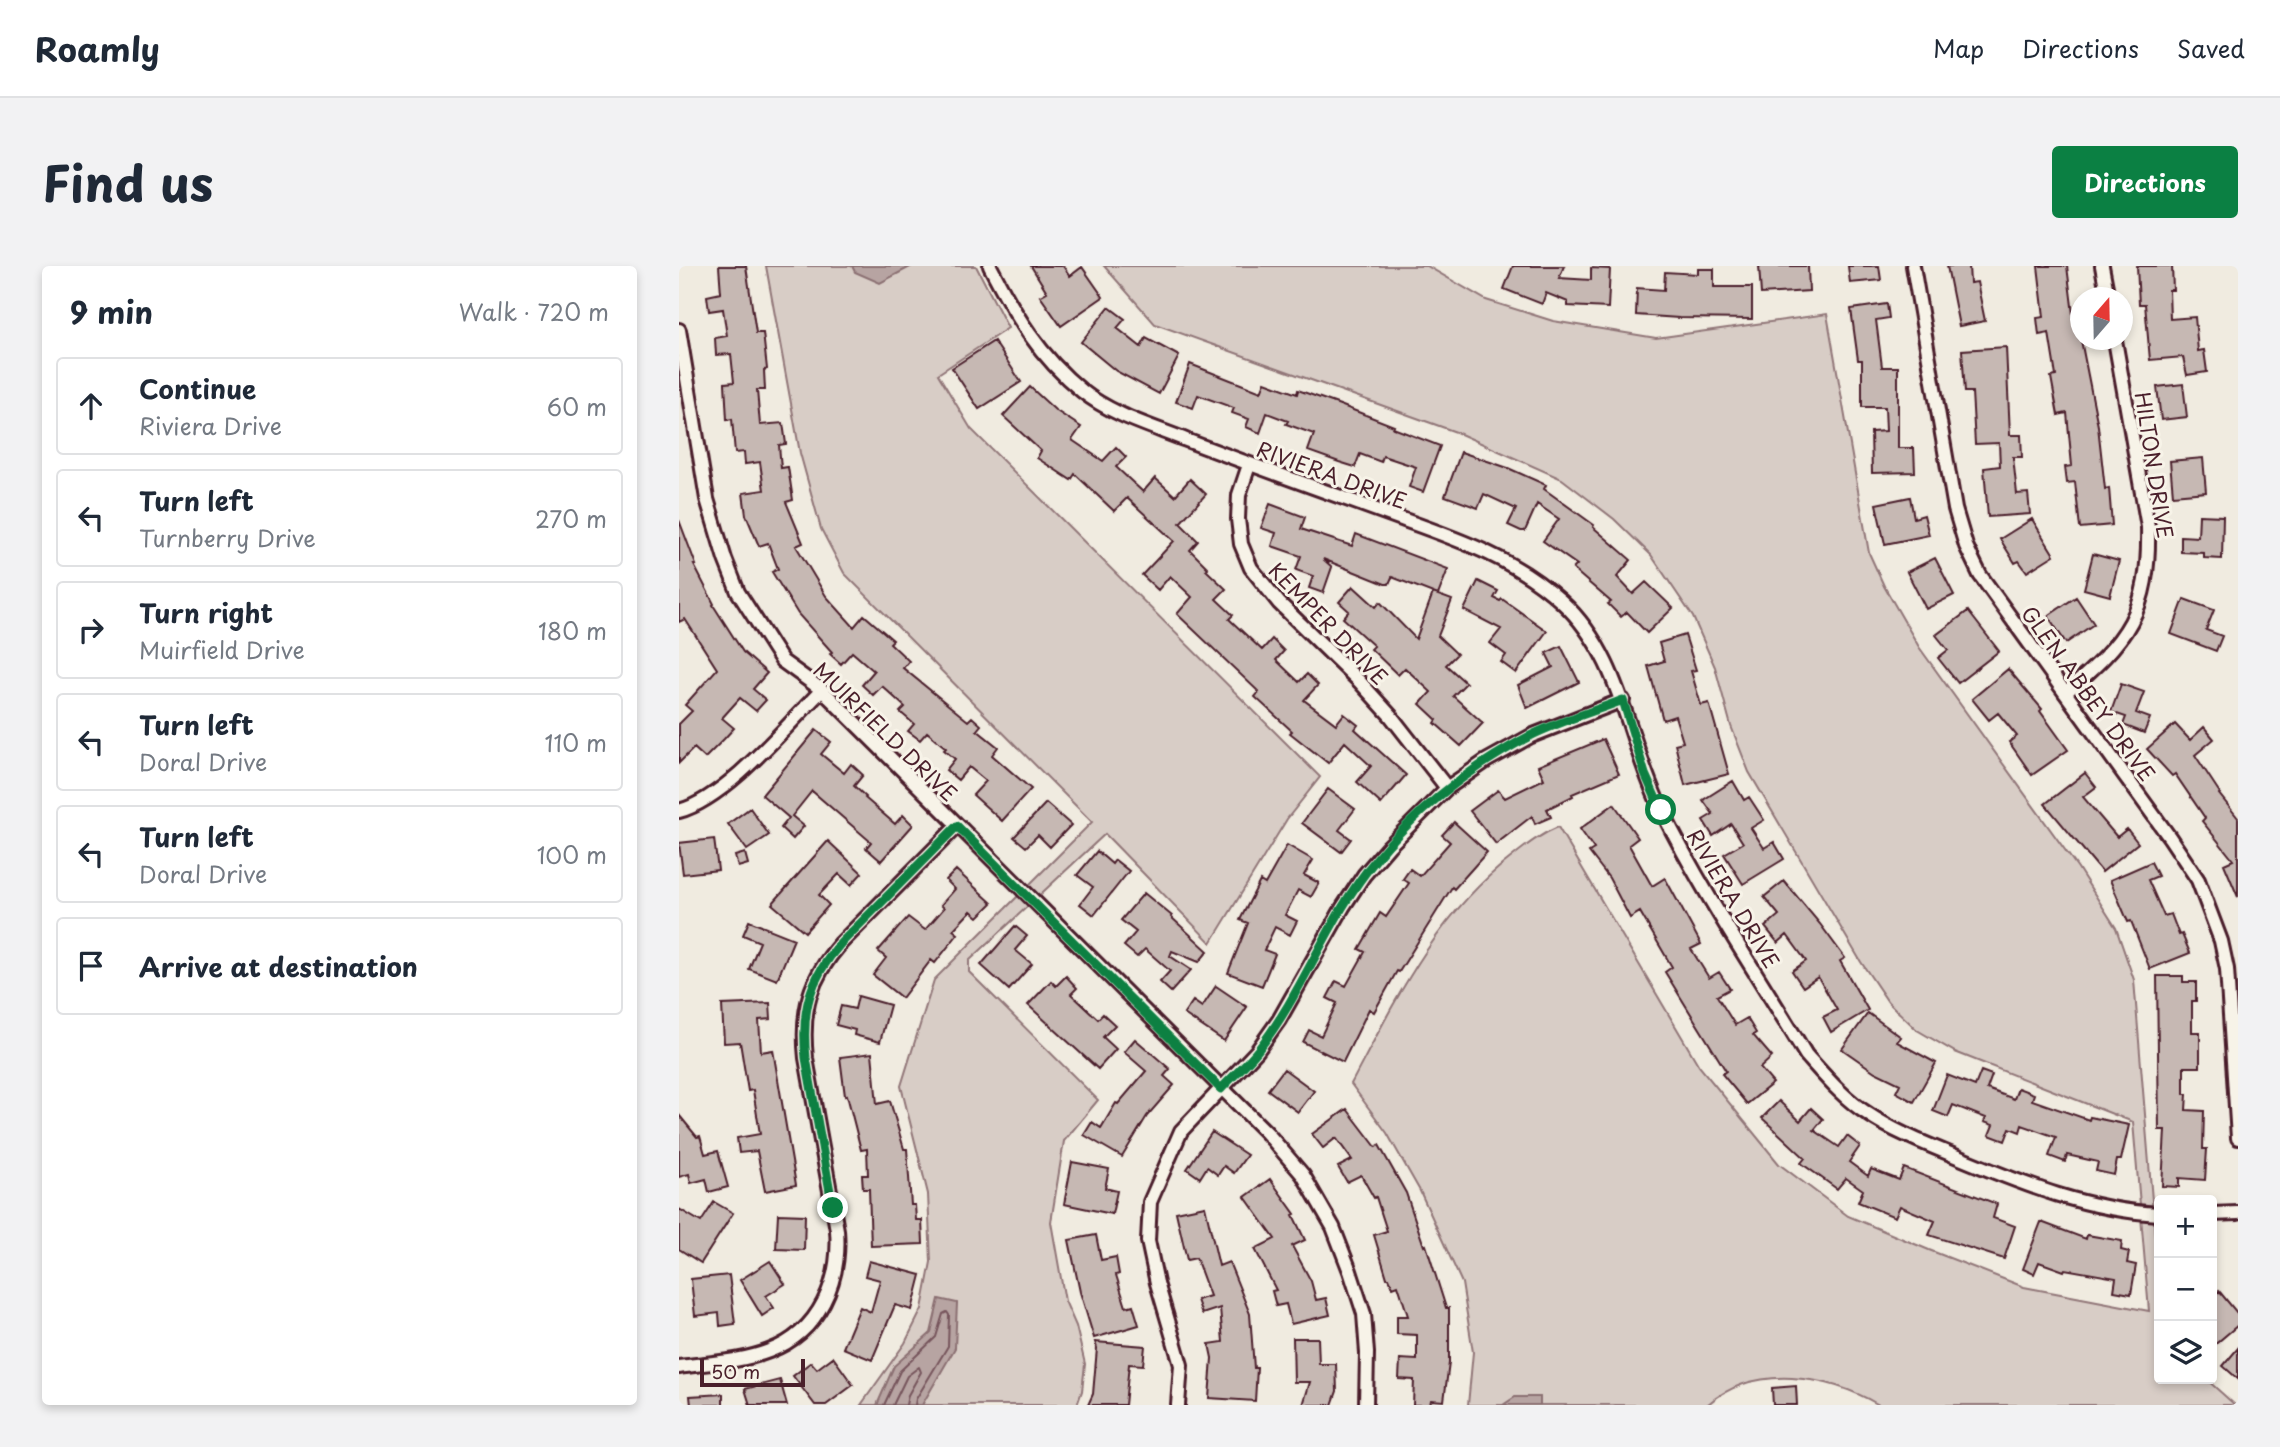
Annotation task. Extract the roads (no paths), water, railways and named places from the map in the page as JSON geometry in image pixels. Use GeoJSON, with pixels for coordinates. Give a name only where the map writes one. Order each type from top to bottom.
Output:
{"type":"FeatureCollection","features":[{"type":"Feature","properties":{"kind":"street","name":"RIVIERA DRIVE"},"geometry":{"type":"LineString","coordinates":[[990,266],[1018,319],[1038,348],[1084,393],[1117,413],[1249,465],[1468,543],[1517,566],[1563,602],[1599,648],[1623,700],[1645,774],[1681,847],[1806,1055],[1831,1084],[1867,1114],[1908,1136],[2065,1199],[2115,1210],[2154,1214]]}},
{"type":"Feature","properties":{"kind":"street","name":"GLEN ABBEY DRIVE"},"geometry":{"type":"LineString","coordinates":[[1913,266],[1955,509],[1966,546],[1980,575],[2171,838],[2198,880],[2213,917],[2227,969],[2238,1138]]}},
{"type":"Feature","properties":{"kind":"street"},"geometry":{"type":"LineString","coordinates":[[2102,266],[2106,287]]}},
{"type":"Feature","properties":{"kind":"street","name":"MUIRFIELD DRIVE"},"geometry":{"type":"LineString","coordinates":[[679,330],[707,499],[738,593],[782,661],[822,690],[1267,1133],[1303,1175],[1333,1227],[1364,1314],[1367,1353],[1366,1405]]}},
{"type":"Feature","properties":{"kind":"street","name":"HILTON DRIVE"},"geometry":{"type":"LineString","coordinates":[[2065,693],[2105,659],[2139,607],[2146,581],[2149,558],[2148,527],[2117,350]]}},
{"type":"Feature","properties":{"kind":"street","name":"KEMPER DRIVE"},"geometry":{"type":"LineString","coordinates":[[1249,465],[1238,495],[1238,519],[1241,544],[1251,568],[1279,603],[1367,689],[1447,788]]}},
{"type":"Feature","properties":{"kind":"street"},"geometry":{"type":"LineString","coordinates":[[679,811],[696,806],[721,790],[822,690]]}},
{"type":"Feature","properties":{"kind":"street"},"geometry":{"type":"LineString","coordinates":[[1178,1405],[1181,1365],[1157,1283],[1149,1241],[1150,1202],[1181,1131],[1257,1051],[1279,1020],[1364,875],[1447,788],[1486,761],[1531,736],[1623,700]]}},
{"type":"Feature","properties":{"kind":"street"},"geometry":{"type":"LineString","coordinates":[[679,1367],[744,1358],[771,1351],[803,1330],[824,1303],[833,1283],[839,1253],[803,1033],[809,995],[826,960],[957,826]]}},
{"type":"Feature","properties":{"kind":"street"},"geometry":{"type":"LineString","coordinates":[[2217,1214],[2238,1213]]}},
{"type":"Feature","properties":{"kind":"water"},"geometry":{"type":"Polygon","coordinates":[[[852,266],[912,266],[880,283],[855,272],[852,266]]]}},
{"type":"Feature","properties":{"kind":"water"},"geometry":{"type":"Polygon","coordinates":[[[939,1299],[957,1303],[955,1348],[922,1405],[877,1405],[894,1366],[931,1333],[939,1299]]]}},
{"type":"Feature","properties":{"kind":"water"},"geometry":{"type":"Polygon","coordinates":[[[1515,1397],[1540,1397],[1540,1405],[1503,1405],[1515,1397]]]}}]}
